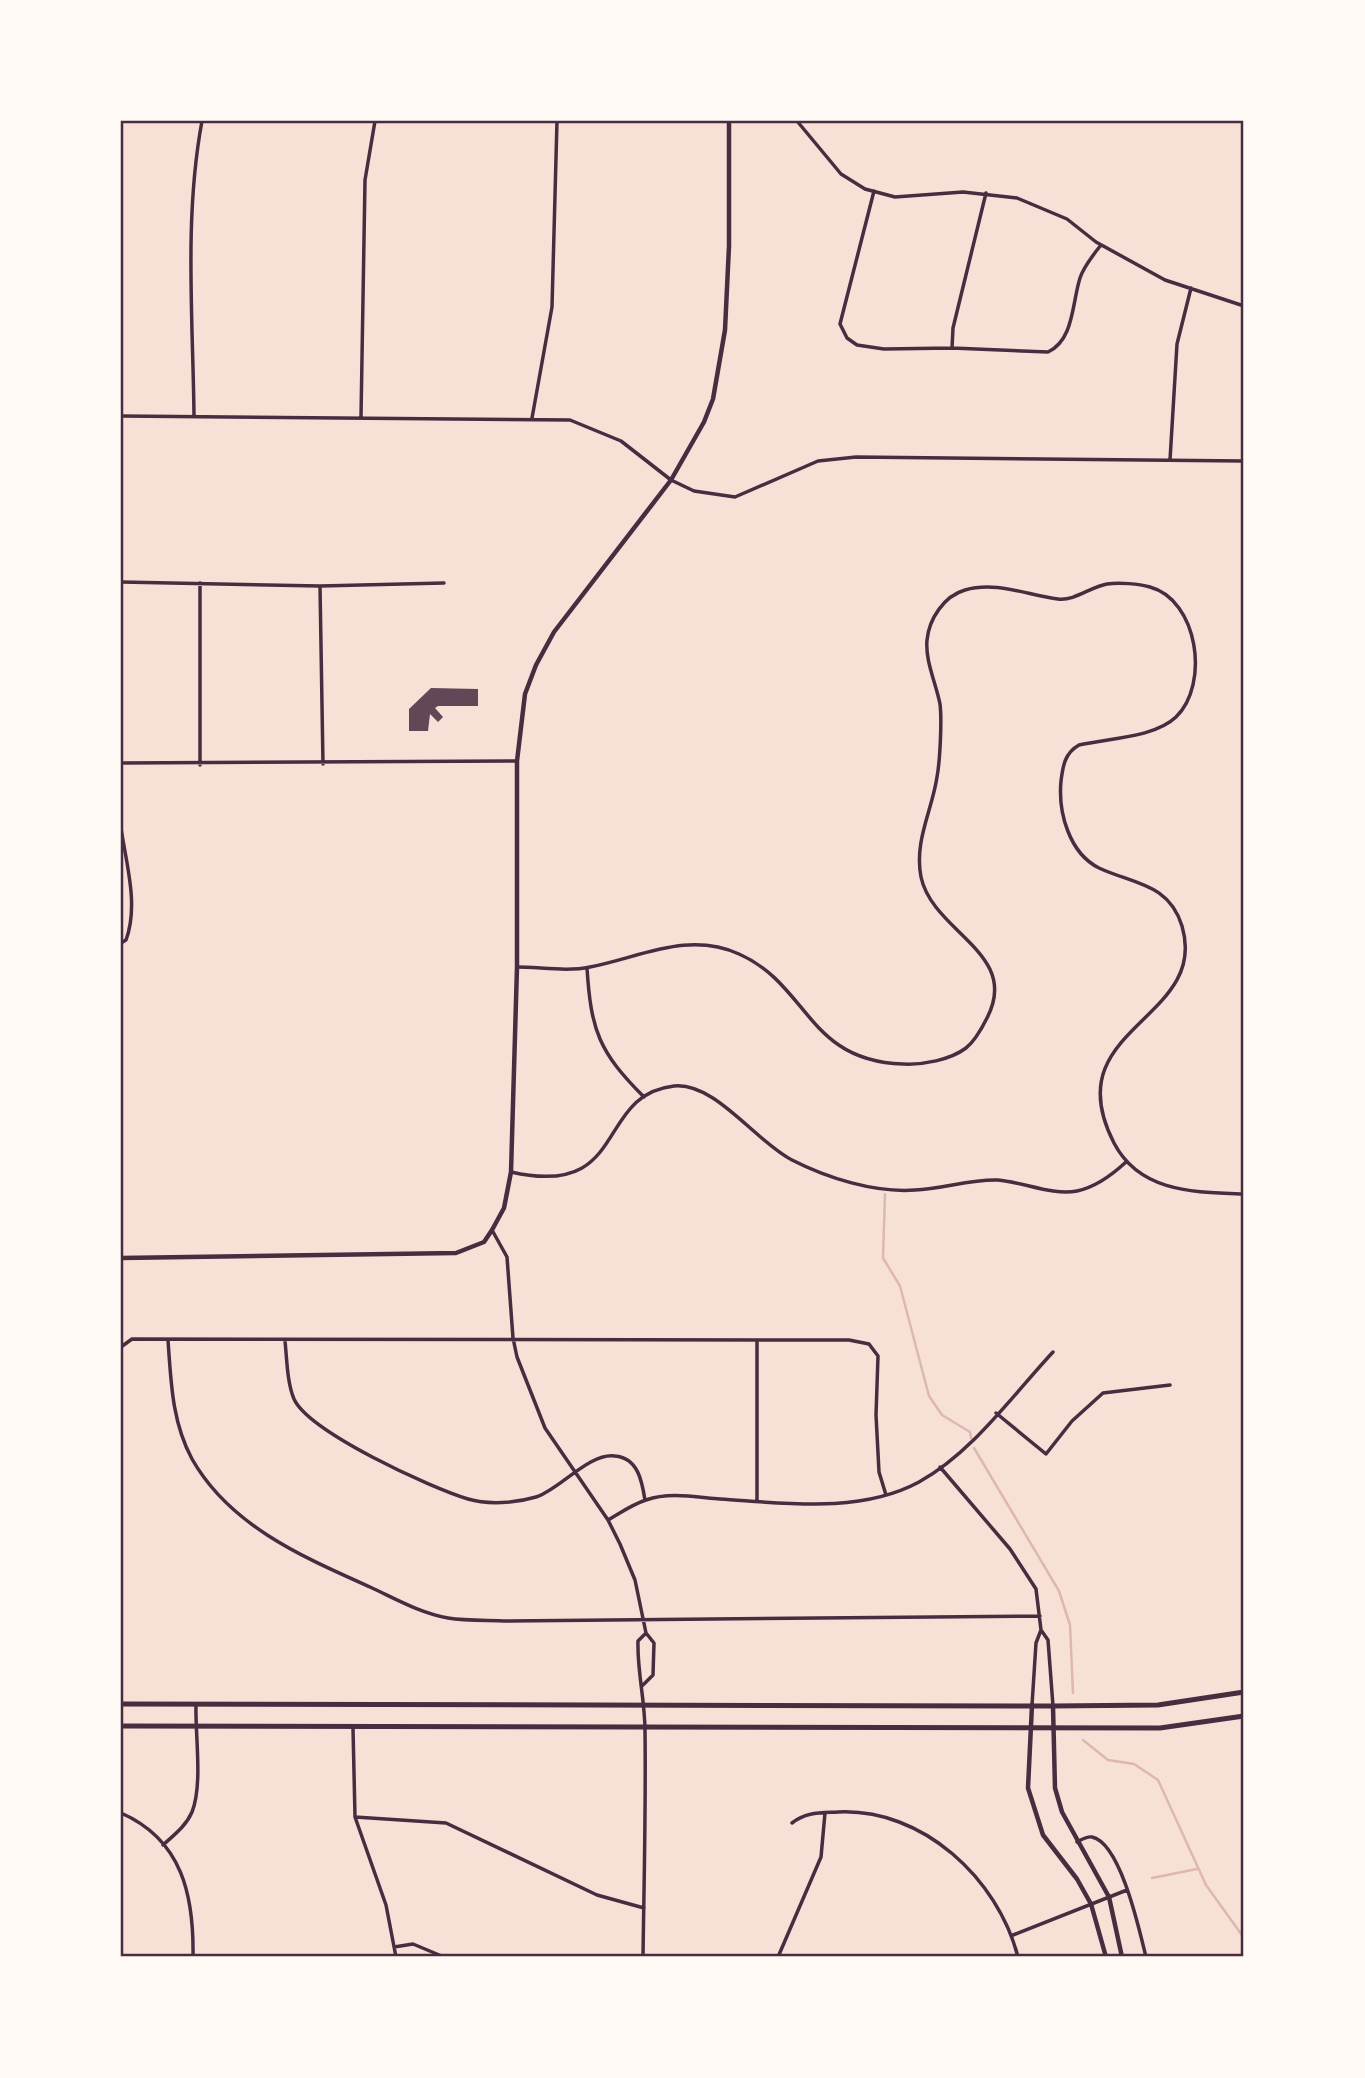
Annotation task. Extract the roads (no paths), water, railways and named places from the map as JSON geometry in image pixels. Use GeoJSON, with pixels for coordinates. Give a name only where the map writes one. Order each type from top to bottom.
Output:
{"type":"FeatureCollection","features":[{"type":"Feature","properties":{"kind":"main road"},"geometry":{"type":"LineString","coordinates":[[121,1704],[1053,1706],[1158,1704],[1244,1692]]}},
{"type":"Feature","properties":{"kind":"main road"},"geometry":{"type":"LineString","coordinates":[[121,1726],[1160,1728],[1244,1716]]}},
{"type":"Feature","properties":{"kind":"street"},"geometry":{"type":"LineString","coordinates":[[194,416],[192,231],[195,171],[202,121]]}},
{"type":"Feature","properties":{"kind":"street"},"geometry":{"type":"LineString","coordinates":[[361,417],[365,180],[375,121]]}},
{"type":"Feature","properties":{"kind":"street"},"geometry":{"type":"LineString","coordinates":[[532,418],[553,294],[557,121]]}},
{"type":"Feature","properties":{"kind":"street"},"geometry":{"type":"LineString","coordinates":[[121,1258],[443,1254],[470,1249],[484,1241],[504,1208],[512,1172],[517,967],[517,761],[525,694],[536,665],[554,632],[671,480],[704,422],[722,356],[729,246],[729,121]]}},
{"type":"Feature","properties":{"kind":"street"},"geometry":{"type":"LineString","coordinates":[[797,121],[841,174],[873,191],[895,197],[986,193],[1017,198],[1067,219],[1101,245],[1165,280],[1244,306]]}},
{"type":"Feature","properties":{"kind":"street"},"geometry":{"type":"LineString","coordinates":[[873,191],[840,324],[847,338],[857,345],[884,349],[952,348],[1048,352],[1059,347],[1066,335],[1080,276],[1101,245]]}},
{"type":"Feature","properties":{"kind":"street"},"geometry":{"type":"LineString","coordinates":[[952,348],[953,328],[986,193]]}},
{"type":"Feature","properties":{"kind":"street"},"geometry":{"type":"LineString","coordinates":[[1170,460],[1177,344],[1191,288]]}},
{"type":"Feature","properties":{"kind":"street"},"geometry":{"type":"LineString","coordinates":[[121,416],[570,420],[603,432],[637,452],[671,480],[694,491],[736,497],[818,461],[856,457],[1244,461]]}},
{"type":"Feature","properties":{"kind":"street"},"geometry":{"type":"LineString","coordinates":[[121,582],[320,586],[444,583]]}},
{"type":"Feature","properties":{"kind":"street"},"geometry":{"type":"LineString","coordinates":[[200,583],[200,765]]}},
{"type":"Feature","properties":{"kind":"street"},"geometry":{"type":"LineString","coordinates":[[517,967],[587,968],[666,946],[721,947],[753,960],[771,973],[818,1029],[856,1054],[885,1063],[907,1065],[926,1063],[967,1047],[990,1012],[995,993],[992,974],[984,957],[935,910],[927,896],[919,859],[922,831],[937,779],[941,708],[927,639],[934,616],[947,600],[960,592],[984,586],[1064,600],[1107,584],[1148,586],[1168,594],[1183,610],[1190,628],[1194,676],[1187,702],[1176,717],[1163,726],[1079,745],[1069,751],[1060,791],[1067,828],[1076,846],[1099,868],[1152,887],[1176,912],[1185,943],[1180,977],[1171,993],[1127,1032],[1104,1072],[1100,1091],[1102,1112],[1110,1134],[1126,1163],[1157,1182],[1176,1190],[1244,1194]]}},
{"type":"Feature","properties":{"kind":"street"},"geometry":{"type":"LineString","coordinates":[[320,586],[323,764]]}},
{"type":"Feature","properties":{"kind":"street"},"geometry":{"type":"LineString","coordinates":[[121,772],[121,763],[200,765],[517,761]]}},
{"type":"Feature","properties":{"kind":"street"},"geometry":{"type":"LineString","coordinates":[[121,828],[130,879],[131,924],[126,940],[121,943]]}},
{"type":"Feature","properties":{"kind":"street"},"geometry":{"type":"LineString","coordinates":[[587,968],[591,1010],[603,1047],[613,1066],[644,1097]]}},
{"type":"Feature","properties":{"kind":"street"},"geometry":{"type":"LineString","coordinates":[[512,1172],[540,1179],[582,1171],[607,1146],[626,1113],[644,1097],[674,1086],[694,1089],[719,1100],[758,1138],[792,1160],[862,1185],[913,1191],[989,1180],[1076,1192],[1108,1178],[1126,1163]]}},
{"type":"Feature","properties":{"kind":"street"},"geometry":{"type":"LineString","coordinates":[[492,1230],[507,1257],[513,1338],[545,1428],[608,1520],[635,1580],[646,1633],[654,1643],[653,1675],[643,1685]]}},
{"type":"Feature","properties":{"kind":"street"},"geometry":{"type":"LineString","coordinates":[[121,1347],[132,1339],[849,1340],[869,1344],[878,1356],[876,1415],[879,1472],[886,1494]]}},
{"type":"Feature","properties":{"kind":"street"},"geometry":{"type":"LineString","coordinates":[[168,1340],[172,1401],[180,1432],[193,1461],[228,1505],[263,1533],[302,1557],[417,1610],[450,1618],[644,1620],[1040,1616]]}},
{"type":"Feature","properties":{"kind":"street"},"geometry":{"type":"LineString","coordinates":[[757,1340],[757,1501]]}},
{"type":"Feature","properties":{"kind":"street"},"geometry":{"type":"LineString","coordinates":[[285,1341],[295,1400],[306,1414],[328,1432],[408,1474],[469,1500],[501,1503],[538,1497],[576,1472],[609,1455],[619,1456],[639,1473],[645,1500]]}},
{"type":"Feature","properties":{"kind":"street"},"geometry":{"type":"LineString","coordinates":[[608,1520],[645,1500],[670,1495],[757,1501],[832,1502],[874,1499],[918,1482],[940,1467],[1053,1352]]}},
{"type":"Feature","properties":{"kind":"street"},"geometry":{"type":"LineString","coordinates":[[996,1413],[1046,1454],[1072,1422],[1103,1393],[1170,1385]]}},
{"type":"Feature","properties":{"kind":"street"},"geometry":{"type":"LineString","coordinates":[[940,1467],[1026,1569],[1036,1589],[1041,1630],[1036,1643],[1028,1788],[1043,1835],[1077,1879],[1091,1904],[1106,1957]]}},
{"type":"Feature","properties":{"kind":"street"},"geometry":{"type":"LineString","coordinates":[[1041,1630],[1048,1640],[1055,1788],[1062,1812],[1109,1897],[1122,1957]]}},
{"type":"Feature","properties":{"kind":"street"},"geometry":{"type":"LineString","coordinates":[[643,1957],[645,1728],[643,1685],[637,1675],[638,1641],[646,1633]]}},
{"type":"Feature","properties":{"kind":"street"},"geometry":{"type":"LineString","coordinates":[[163,1845],[183,1827],[192,1810],[196,1703]]}},
{"type":"Feature","properties":{"kind":"street"},"geometry":{"type":"LineString","coordinates":[[353,1728],[355,1817],[362,1844],[386,1905],[396,1957]]}},
{"type":"Feature","properties":{"kind":"street"},"geometry":{"type":"LineString","coordinates":[[121,1813],[163,1845],[184,1875],[194,1920],[193,1957]]}},
{"type":"Feature","properties":{"kind":"street"},"geometry":{"type":"LineString","coordinates":[[778,1957],[821,1857],[825,1813]]}},
{"type":"Feature","properties":{"kind":"street"},"geometry":{"type":"LineString","coordinates":[[792,1823],[804,1815],[866,1813],[889,1819],[928,1837],[967,1867],[989,1892],[1013,1935],[1018,1957]]}},
{"type":"Feature","properties":{"kind":"street"},"geometry":{"type":"LineString","coordinates":[[355,1817],[446,1823],[597,1895],[644,1908]]}},
{"type":"Feature","properties":{"kind":"street"},"geometry":{"type":"LineString","coordinates":[[1077,1842],[1090,1837],[1096,1838],[1113,1858],[1127,1890],[1146,1957]]}},
{"type":"Feature","properties":{"kind":"street"},"geometry":{"type":"LineString","coordinates":[[1013,1935],[1127,1890]]}},
{"type":"Feature","properties":{"kind":"street"},"geometry":{"type":"LineString","coordinates":[[394,1947],[413,1944],[444,1957]]}},
{"type":"Feature","properties":{"kind":"waterway"},"geometry":{"type":"LineString","coordinates":[[885,1194],[883,1258],[900,1286],[929,1396],[942,1415],[970,1432],[971,1438]]}},
{"type":"Feature","properties":{"kind":"waterway"},"geometry":{"type":"LineString","coordinates":[[974,1448],[1059,1591],[1070,1625],[1073,1693]]}},
{"type":"Feature","properties":{"kind":"waterway"},"geometry":{"type":"LineString","coordinates":[[1083,1740],[1108,1760],[1134,1764],[1158,1780],[1206,1885],[1244,1938]]}},
{"type":"Feature","properties":{"kind":"waterway"},"geometry":{"type":"LineString","coordinates":[[1152,1878],[1197,1869]]}}]}
